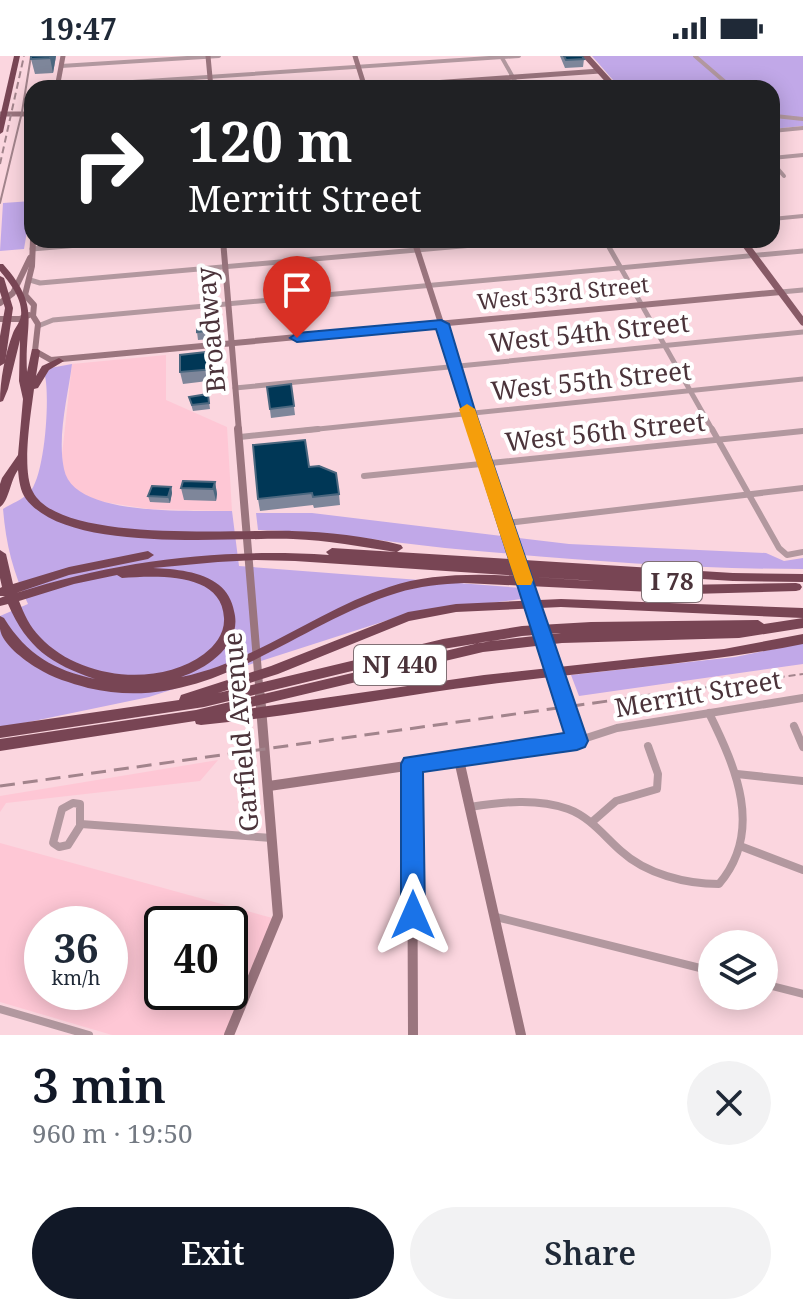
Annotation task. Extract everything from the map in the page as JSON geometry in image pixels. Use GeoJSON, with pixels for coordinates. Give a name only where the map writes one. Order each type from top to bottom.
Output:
{"type":"FeatureCollection","features":[{"type":"Feature","properties":{"kind":"highway"},"geometry":{"type":"LineString","coordinates":[[0,103],[11,56]]}},
{"type":"Feature","properties":{"kind":"highway"},"geometry":{"type":"LineString","coordinates":[[0,132],[17,56]]}},
{"type":"Feature","properties":{"kind":"highway"},"geometry":{"type":"LineString","coordinates":[[0,266],[16,284],[24,302],[27,322],[30,349],[24,481],[29,496],[55,518],[125,533],[318,536],[457,558]]}},
{"type":"Feature","properties":{"kind":"highway"},"geometry":{"type":"LineString","coordinates":[[0,278],[9,308],[0,363]]}},
{"type":"Feature","properties":{"kind":"highway"},"geometry":{"type":"LineString","coordinates":[[15,337],[29,315]]}},
{"type":"Feature","properties":{"kind":"highway"},"geometry":{"type":"LineString","coordinates":[[0,399],[8,381],[15,337],[13,327],[2,319]]}},
{"type":"Feature","properties":{"kind":"highway"},"geometry":{"type":"LineString","coordinates":[[29,401],[42,370],[59,361]]}},
{"type":"Feature","properties":{"kind":"highway"},"geometry":{"type":"LineString","coordinates":[[8,381],[29,401]]}},
{"type":"Feature","properties":{"kind":"highway"},"geometry":{"type":"LineString","coordinates":[[0,503],[7,478],[23,456]]}},
{"type":"Feature","properties":{"kind":"highway","name":"I 78"},"geometry":{"type":"LineString","coordinates":[[0,602],[24,589],[121,560],[175,552],[457,558],[503,571]]}},
{"type":"Feature","properties":{"kind":"highway","name":"I 78"},"geometry":{"type":"LineString","coordinates":[[0,592],[144,563],[236,552]]}},
{"type":"Feature","properties":{"kind":"highway","name":"I 78"},"geometry":{"type":"LineString","coordinates":[[263,552],[503,571],[733,577],[801,584]]}},
{"type":"Feature","properties":{"kind":"highway"},"geometry":{"type":"LineString","coordinates":[[0,554],[13,600],[33,637],[53,655],[90,672],[141,678],[183,672],[212,655],[229,629],[230,615],[223,597],[207,583],[191,577],[134,573],[70,580]]}},
{"type":"Feature","properties":{"kind":"highway"},"geometry":{"type":"LineString","coordinates":[[0,621],[11,639],[33,659],[60,675],[95,685],[132,688],[166,686],[200,679],[244,662],[367,600],[401,587],[503,571],[692,590],[801,584]]}},
{"type":"Feature","properties":{"kind":"highway"},"geometry":{"type":"LineString","coordinates":[[139,719],[247,698],[274,670],[408,617],[456,608],[531,603],[803,605]]}},
{"type":"Feature","properties":{"kind":"highway"},"geometry":{"type":"LineString","coordinates":[[626,605],[803,613]]}},
{"type":"Feature","properties":{"kind":"highway","name":"NJ 440"},"geometry":{"type":"LineString","coordinates":[[0,745],[247,698],[524,636],[561,633],[739,633],[803,623]]}},
{"type":"Feature","properties":{"kind":"highway"},"geometry":{"type":"LineString","coordinates":[[247,698],[275,712],[432,687],[728,654],[803,639]]}},
{"type":"Feature","properties":{"kind":"highway","name":"NJ 440"},"geometry":{"type":"LineString","coordinates":[[0,732],[139,719]]}},
{"type":"Feature","properties":{"kind":"main road"},"geometry":{"type":"LineString","coordinates":[[586,56],[608,80]]}},
{"type":"Feature","properties":{"kind":"main road"},"geometry":{"type":"LineString","coordinates":[[748,248],[803,322]]}},
{"type":"Feature","properties":{"kind":"street"},"geometry":{"type":"LineString","coordinates":[[59,80],[63,56]]}},
{"type":"Feature","properties":{"kind":"street"},"geometry":{"type":"LineString","coordinates":[[208,56],[210,80]]}},
{"type":"Feature","properties":{"kind":"street"},"geometry":{"type":"LineString","coordinates":[[61,66],[219,56]]}},
{"type":"Feature","properties":{"kind":"street"},"geometry":{"type":"LineString","coordinates":[[355,56],[362,80]]}},
{"type":"Feature","properties":{"kind":"street"},"geometry":{"type":"LineString","coordinates":[[169,80],[519,56]]}},
{"type":"Feature","properties":{"kind":"street"},"geometry":{"type":"LineString","coordinates":[[695,56],[723,80]]}},
{"type":"Feature","properties":{"kind":"street"},"geometry":{"type":"LineString","coordinates":[[502,57],[515,80]]}},
{"type":"Feature","properties":{"kind":"street"},"geometry":{"type":"LineString","coordinates":[[472,80],[600,71]]}},
{"type":"Feature","properties":{"kind":"street"},"geometry":{"type":"LineString","coordinates":[[0,114],[24,114]]}},
{"type":"Feature","properties":{"kind":"street"},"geometry":{"type":"LineString","coordinates":[[780,117],[803,119]]}},
{"type":"Feature","properties":{"kind":"street"},"geometry":{"type":"LineString","coordinates":[[780,130],[803,128]]}},
{"type":"Feature","properties":{"kind":"street"},"geometry":{"type":"LineString","coordinates":[[780,159],[803,155]]}},
{"type":"Feature","properties":{"kind":"street"},"geometry":{"type":"LineString","coordinates":[[780,171],[784,176]]}},
{"type":"Feature","properties":{"kind":"street"},"geometry":{"type":"LineString","coordinates":[[780,218],[803,216]]}},
{"type":"Feature","properties":{"kind":"street"},"geometry":{"type":"LineString","coordinates":[[29,315],[34,305],[25,293],[30,280],[30,258],[32,249],[44,248]]}},
{"type":"Feature","properties":{"kind":"street","name":"Broadway"},"geometry":{"type":"LineString","coordinates":[[224,248],[238,417]]}},
{"type":"Feature","properties":{"kind":"street"},"geometry":{"type":"LineString","coordinates":[[30,280],[40,283],[440,248]]}},
{"type":"Feature","properties":{"kind":"street"},"geometry":{"type":"LineString","coordinates":[[609,248],[779,548],[787,555],[803,552]]}},
{"type":"Feature","properties":{"kind":"street"},"geometry":{"type":"LineString","coordinates":[[417,250],[577,741]]}},
{"type":"Feature","properties":{"kind":"street"},"geometry":{"type":"LineString","coordinates":[[59,361],[43,359],[30,349],[38,326],[53,320],[803,251]]}},
{"type":"Feature","properties":{"kind":"street"},"geometry":{"type":"LineString","coordinates":[[0,303],[13,293],[30,258]]}},
{"type":"Feature","properties":{"kind":"street","name":"West 53rd Street"},"geometry":{"type":"LineString","coordinates":[[59,361],[803,290]]}},
{"type":"Feature","properties":{"kind":"street"},"geometry":{"type":"LineString","coordinates":[[0,303],[13,299],[29,301]]}},
{"type":"Feature","properties":{"kind":"street"},"geometry":{"type":"LineString","coordinates":[[29,315],[38,326]]}},
{"type":"Feature","properties":{"kind":"street"},"geometry":{"type":"LineString","coordinates":[[2,319],[29,315]]}},
{"type":"Feature","properties":{"kind":"street","name":"West 54th Street"},"geometry":{"type":"LineString","coordinates":[[235,388],[803,332]]}},
{"type":"Feature","properties":{"kind":"street","name":"West 55th Street"},"geometry":{"type":"LineString","coordinates":[[240,437],[803,379]]}},
{"type":"Feature","properties":{"kind":"street","name":"Garfield Avenue"},"geometry":{"type":"LineString","coordinates":[[229,1035],[278,916],[238,417]]}},
{"type":"Feature","properties":{"kind":"street","name":"West 56th Street"},"geometry":{"type":"LineString","coordinates":[[364,476],[803,431]]}},
{"type":"Feature","properties":{"kind":"street"},"geometry":{"type":"LineString","coordinates":[[507,523],[803,488]]}},
{"type":"Feature","properties":{"kind":"street","name":"Merritt Street"},"geometry":{"type":"LineString","coordinates":[[269,786],[577,741],[617,728],[803,698]]}},
{"type":"Feature","properties":{"kind":"street"},"geometry":{"type":"LineString","coordinates":[[470,807],[536,801],[570,810],[592,822],[629,858],[690,882],[722,882],[740,846],[744,830],[737,774],[709,713]]}},
{"type":"Feature","properties":{"kind":"street"},"geometry":{"type":"LineString","coordinates":[[794,726],[803,747]]}},
{"type":"Feature","properties":{"kind":"street"},"geometry":{"type":"LineString","coordinates":[[592,822],[616,801],[657,789],[660,784],[648,746]]}},
{"type":"Feature","properties":{"kind":"street"},"geometry":{"type":"LineString","coordinates":[[459,760],[521,1035]]}},
{"type":"Feature","properties":{"kind":"street"},"geometry":{"type":"LineString","coordinates":[[412,764],[413,1035]]}},
{"type":"Feature","properties":{"kind":"street"},"geometry":{"type":"LineString","coordinates":[[737,774],[803,781]]}},
{"type":"Feature","properties":{"kind":"street"},"geometry":{"type":"LineString","coordinates":[[73,803],[80,804],[81,824],[68,845],[59,847],[53,843],[62,809],[73,803]]}},
{"type":"Feature","properties":{"kind":"street"},"geometry":{"type":"LineString","coordinates":[[81,824],[272,838]]}},
{"type":"Feature","properties":{"kind":"street"},"geometry":{"type":"LineString","coordinates":[[740,846],[803,870]]}},
{"type":"Feature","properties":{"kind":"street"},"geometry":{"type":"LineString","coordinates":[[496,917],[698,968]]}},
{"type":"Feature","properties":{"kind":"street"},"geometry":{"type":"LineString","coordinates":[[778,988],[803,994]]}},
{"type":"Feature","properties":{"kind":"street"},"geometry":{"type":"LineString","coordinates":[[0,1009],[89,1035]]}},
{"type":"Feature","properties":{"kind":"shaded area"},"geometry":{"type":"Polygon","coordinates":[[[592,56],[803,56],[803,126],[780,128],[780,80],[613,80],[592,56]]]}},
{"type":"Feature","properties":{"kind":"shaded area"},"geometry":{"type":"Polygon","coordinates":[[[24,202],[24,249],[0,251],[3,203],[24,202]]]}},
{"type":"Feature","properties":{"kind":"shaded area"},"geometry":{"type":"Polygon","coordinates":[[[166,355],[166,400],[227,427],[232,511],[149,509],[97,501],[71,487],[64,472],[62,455],[72,364],[166,355]]]}},
{"type":"Feature","properties":{"kind":"shaded area"},"geometry":{"type":"Polygon","coordinates":[[[72,364],[62,430],[62,456],[72,485],[89,496],[111,504],[137,508],[232,511],[239,566],[522,588],[522,599],[410,613],[149,697],[0,728],[0,616],[28,604],[11,558],[3,509],[29,493],[39,471],[46,418],[45,376],[50,368],[72,364]]]}},
{"type":"Feature","properties":{"kind":"shaded area"},"geometry":{"type":"Polygon","coordinates":[[[256,513],[312,513],[569,544],[766,553],[784,561],[803,558],[803,569],[579,559],[258,530],[256,513]]]}},
{"type":"Feature","properties":{"kind":"shaded area"},"geometry":{"type":"Polygon","coordinates":[[[803,643],[803,664],[579,696],[571,675],[735,657],[803,643]]]}},
{"type":"Feature","properties":{"kind":"shaded area"},"geometry":{"type":"Polygon","coordinates":[[[218,760],[200,781],[6,803],[0,812],[0,796],[218,760]]]}},
{"type":"Feature","properties":{"kind":"shaded area"},"geometry":{"type":"Polygon","coordinates":[[[0,843],[229,906],[144,906],[144,1010],[238,1010],[227,1035],[112,1035],[27,1010],[128,1010],[128,906],[24,906],[24,1009],[0,1002],[0,843]]]}},
{"type":"Feature","properties":{"kind":"shaded area"},"geometry":{"type":"Polygon","coordinates":[[[248,911],[276,919],[248,985],[248,911]]]}},
{"type":"Feature","properties":{"kind":"building"},"geometry":{"type":"Polygon","coordinates":[[[31,56],[50,56],[50,58],[31,59],[31,56]]]}},
{"type":"Feature","properties":{"kind":"building"},"geometry":{"type":"Polygon","coordinates":[[[564,56],[582,56],[584,59],[566,60],[564,56]]]}},
{"type":"Feature","properties":{"kind":"building"},"geometry":{"type":"Polygon","coordinates":[[[220,323],[221,329],[197,332],[197,326],[220,323]]]}},
{"type":"Feature","properties":{"kind":"building"},"geometry":{"type":"Polygon","coordinates":[[[214,351],[214,369],[180,372],[180,355],[214,351]]]}},
{"type":"Feature","properties":{"kind":"building"},"geometry":{"type":"Polygon","coordinates":[[[291,384],[294,406],[270,409],[267,387],[291,384]]]}},
{"type":"Feature","properties":{"kind":"building"},"geometry":{"type":"Polygon","coordinates":[[[208,394],[209,403],[192,405],[189,397],[208,394]]]}},
{"type":"Feature","properties":{"kind":"building"},"geometry":{"type":"Polygon","coordinates":[[[305,440],[309,467],[319,466],[336,473],[339,494],[313,497],[312,493],[258,499],[253,445],[305,440]]]}},
{"type":"Feature","properties":{"kind":"building"},"geometry":{"type":"Polygon","coordinates":[[[183,481],[215,482],[213,489],[181,488],[183,481]]]}},
{"type":"Feature","properties":{"kind":"building"},"geometry":{"type":"Polygon","coordinates":[[[152,486],[171,487],[168,497],[148,496],[152,486]]]}},
{"type":"Feature","properties":{"kind":"tram line"},"geometry":{"type":"LineString","coordinates":[[27,80],[31,56]]}},
{"type":"Feature","properties":{"kind":"tram line"},"geometry":{"type":"LineString","coordinates":[[0,203],[24,100]]}},
{"type":"Feature","properties":{"kind":"railway"},"geometry":{"type":"LineString","coordinates":[[0,164],[24,56]]}},
{"type":"Feature","properties":{"kind":"railway"},"geometry":{"type":"LineString","coordinates":[[636,697],[803,674]]}},
{"type":"Feature","properties":{"kind":"railway"},"geometry":{"type":"LineString","coordinates":[[0,786],[651,695]]}},
{"type":"Feature","properties":{"kind":"slow traffic"},"geometry":{"type":"LineString","coordinates":[[467,409],[524,580]]}},
{"type":"Feature","properties":{"kind":"route"},"geometry":{"type":"LineString","coordinates":[[297,338],[441,324],[577,741],[459,760],[412,764],[413,915]]}}]}
